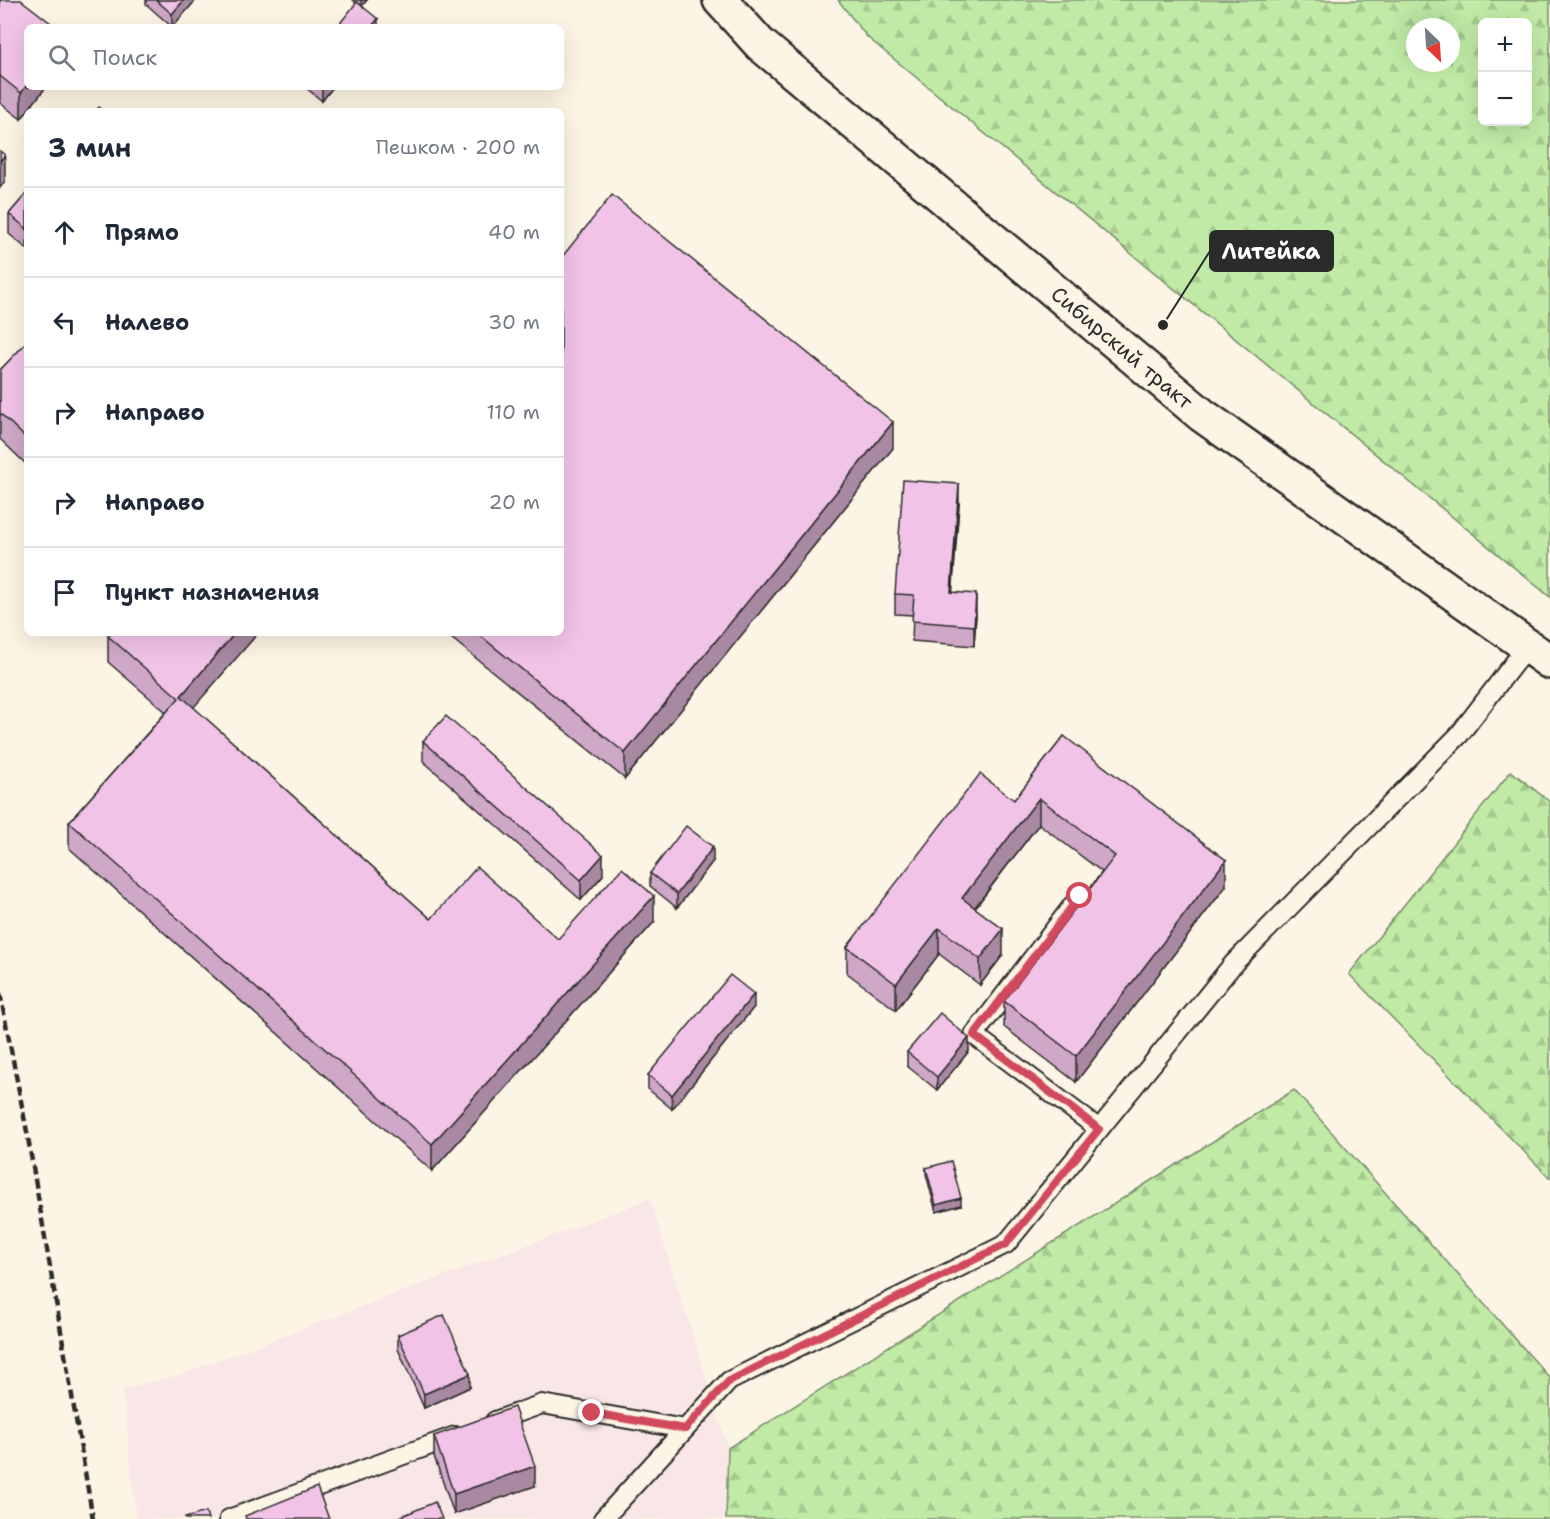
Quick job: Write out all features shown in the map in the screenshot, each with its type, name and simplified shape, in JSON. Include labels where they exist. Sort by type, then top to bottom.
[{"type":"main road","name":"Сибирский тракт","points":[[720,0],[760,44],[1202,415],[1539,654]]},
{"type":"lane","points":[[603,1519],[729,1381],[1006,1244],[1234,963],[1539,654]]},
{"type":"lane","points":[[1080,896],[974,1035],[1099,1129]]},
{"type":"lane","points":[[229,1519],[542,1404],[685,1429]]},
{"type":"shaded area","points":[[650,1199],[728,1448],[726,1519],[136,1519],[123,1389],[179,1375]]},
{"type":"green space","points":[[838,0],[1550,0],[1550,597],[867,37]]},
{"type":"green space","points":[[1511,771],[1550,802],[1550,1178],[1349,974]]},
{"type":"green space","points":[[1294,1090],[1550,1378],[1550,1519],[726,1519],[728,1448]]},
{"type":"building","points":[[0,0],[21,0],[52,24],[24,24],[24,89],[21,93],[0,76]]},
{"type":"building","points":[[156,0],[184,0],[172,14]]},
{"type":"building","points":[[357,2],[378,19],[374,24],[339,24]]},
{"type":"building","points":[[0,151],[5,155],[0,161]]},
{"type":"building","points":[[612,195],[893,422],[625,753],[481,636],[564,636],[564,254]]},
{"type":"building","points":[[24,196],[24,226],[9,214]]},
{"type":"building","points":[[24,345],[24,436],[0,413],[0,370]]},
{"type":"building","points":[[903,480],[959,484],[951,592],[976,594],[974,626],[912,621],[914,595],[895,594]]},
{"type":"building","points":[[108,636],[232,636],[181,696],[431,919],[477,867],[558,939],[622,868],[654,896],[432,1144],[69,822],[179,698]]},
{"type":"building","points":[[446,716],[603,855],[581,880],[423,741]]},
{"type":"building","points":[[1064,736],[1226,860],[1076,1056],[1004,1001],[1115,856],[1039,798],[962,898],[1003,929],[980,959],[939,928],[896,984],[847,947],[980,774],[1014,800]]},
{"type":"building","points":[[686,826],[713,847],[677,894],[650,873]]},
{"type":"building","points":[[730,975],[754,994],[672,1095],[648,1075]]},
{"type":"building","points":[[940,1013],[969,1038],[937,1077],[907,1052]]},
{"type":"building","points":[[951,1161],[961,1198],[936,1205],[926,1168]]},
{"type":"building","points":[[444,1315],[470,1374],[424,1394],[398,1335]]},
{"type":"building","points":[[514,1407],[535,1466],[454,1494],[434,1436]]},
{"type":"building","points":[[317,1487],[329,1519],[246,1519],[245,1516]]},
{"type":"building","points":[[435,1502],[442,1519],[395,1519]]},
{"type":"building","points":[[206,1512],[208,1519],[185,1518]]},
{"type":"railway","points":[[0,993],[27,1132],[93,1519]]},
{"type":"place","name":"Литейка","points":[[1163,325]]},
{"type":"route","points":[[592,1413],[685,1429],[729,1381],[1006,1244],[1099,1129],[974,1035],[1080,896]]}]
